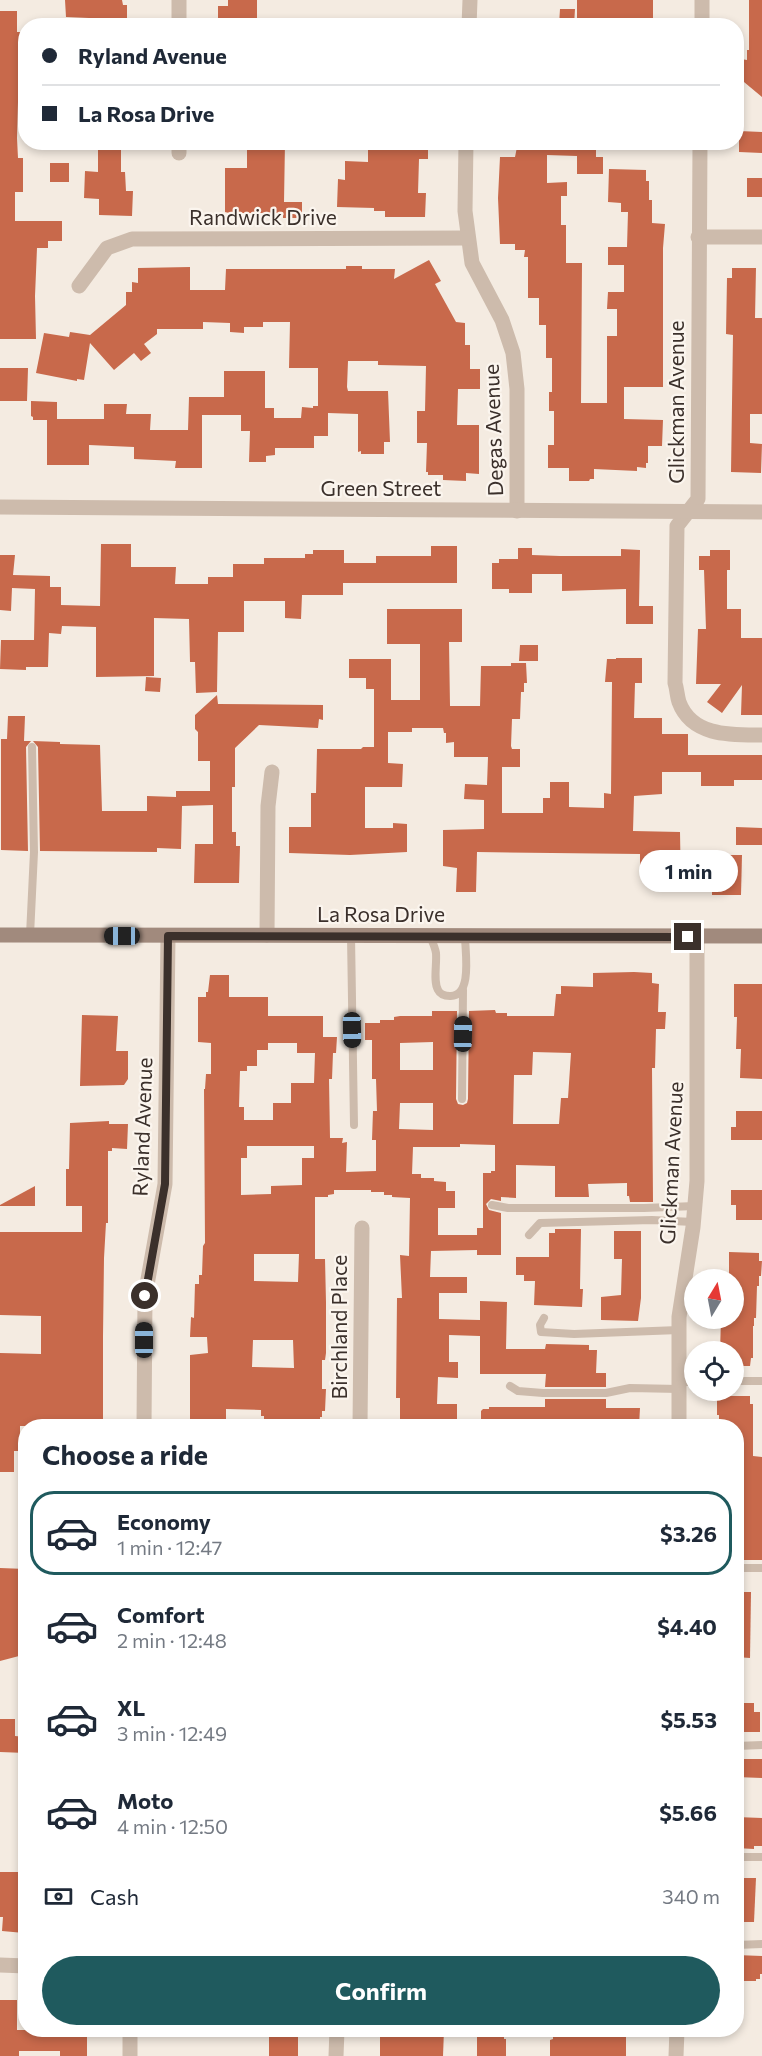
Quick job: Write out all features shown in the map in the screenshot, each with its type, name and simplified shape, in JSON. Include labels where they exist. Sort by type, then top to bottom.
[{"type":"street","points":[[179,0],[179,18]]},
{"type":"street","points":[[469,18],[470,0]]},
{"type":"street","points":[[702,0],[702,18]]},
{"type":"street","name":"Degas Avenue","points":[[466,150],[465,211],[472,263],[502,320],[513,353],[517,389],[517,511]]},
{"type":"street","name":"Glickman Avenue","points":[[700,150],[698,499],[677,526],[675,683],[679,702],[689,717],[710,732],[762,735]]},
{"type":"street","points":[[698,237],[762,237]]},
{"type":"street","name":"Randwick Drive","points":[[79,286],[107,248],[132,239],[468,238]]},
{"type":"street","name":"Green Street","points":[[0,507],[762,512]]},
{"type":"street","points":[[267,935],[268,806],[272,772]]},
{"type":"street","name":"La Rosa Drive","points":[[0,934],[762,936]]},
{"type":"street","name":"Ryland Avenue","points":[[144,1419],[145,1296],[165,1184],[168,936]]},
{"type":"street","name":"Glickman Avenue","points":[[679,1419],[679,1317],[695,1206],[697,1166],[697,937]]},
{"type":"street","name":"Birchland Place","points":[[360,1419],[362,1228]]},
{"type":"street","points":[[0,1965],[18,1966]]},
{"type":"street","points":[[130,2037],[130,2056]]},
{"type":"street","points":[[336,2056],[337,2037]]},
{"type":"street","points":[[676,2056],[677,2037]]},
{"type":"lane","points":[[30,935],[34,852],[32,747]]},
{"type":"lane","points":[[351,936],[354,1125]]},
{"type":"lane","points":[[430,936],[436,953],[437,988],[440,993],[449,996],[458,995],[466,983],[465,936]]},
{"type":"lane","points":[[462,1099],[463,990]]},
{"type":"lane","points":[[492,1205],[508,1208],[695,1206]]},
{"type":"lane","points":[[529,1235],[540,1223],[652,1220],[693,1222]]},
{"type":"lane","points":[[544,1318],[540,1325],[541,1332],[574,1334],[679,1330]]},
{"type":"lane","points":[[744,1381],[762,1381]]},
{"type":"lane","points":[[510,1386],[518,1391],[543,1394],[606,1393],[630,1388],[684,1385]]},
{"type":"lane","points":[[744,1568],[762,1568]]},
{"type":"lane","points":[[744,1746],[762,1745]]},
{"type":"lane","points":[[744,1857],[762,1857]]},
{"type":"lane","points":[[744,1945],[762,1944]]},
{"type":"building","points":[[65,0],[122,0],[123,5],[127,5],[127,18],[66,17]]},
{"type":"building","points":[[228,0],[257,0],[257,18],[218,18],[218,6],[228,6]]},
{"type":"building","points":[[577,0],[653,0],[653,18],[577,18]]},
{"type":"building","points":[[749,0],[762,0],[762,97],[744,82],[744,60],[747,60],[747,50],[749,50]]},
{"type":"building","points":[[560,9],[575,9],[574,18],[559,18]]},
{"type":"building","points":[[0,11],[17,11],[17,138],[18,158],[23,158],[23,192],[15,192],[15,221],[62,221],[62,241],[48,241],[48,248],[37,248],[36,339],[0,339]]},
{"type":"building","points":[[744,131],[762,132],[762,153],[739,152],[739,150],[744,150]]},
{"type":"building","points":[[98,150],[121,150],[121,172],[125,172],[126,191],[133,191],[132,216],[99,215],[99,199],[84,198],[85,171],[98,172]]},
{"type":"building","points":[[247,150],[285,150],[284,202],[302,202],[302,218],[283,218],[283,213],[225,212],[225,168],[247,168]]},
{"type":"building","points":[[368,150],[428,150],[428,159],[419,159],[418,193],[426,193],[425,217],[385,217],[385,211],[374,211],[374,208],[337,207],[338,179],[345,180],[345,161],[368,162]]},
{"type":"building","points":[[516,150],[596,150],[596,157],[603,157],[603,174],[577,174],[577,156],[547,155],[547,183],[567,182],[567,196],[561,196],[561,225],[566,225],[566,263],[582,263],[581,403],[607,403],[607,336],[617,336],[617,309],[607,309],[608,292],[624,292],[624,265],[608,265],[608,247],[627,247],[628,212],[621,212],[621,203],[608,202],[609,169],[646,170],[646,181],[649,181],[649,200],[652,200],[652,223],[665,224],[663,387],[624,387],[624,419],[663,420],[662,446],[648,446],[646,468],[637,467],[637,471],[594,469],[594,479],[569,481],[569,468],[548,468],[548,445],[554,445],[554,411],[549,411],[549,392],[552,392],[552,358],[546,358],[546,325],[539,325],[539,298],[528,298],[528,257],[524,257],[525,250],[515,250],[515,244],[500,244],[498,198],[500,157],[515,157]]},
{"type":"building","points":[[50,163],[69,163],[69,182],[50,182]]},
{"type":"building","points":[[747,178],[762,178],[762,197],[747,197]]},
{"type":"building","points":[[429,260],[441,281],[435,284],[456,322],[465,323],[465,345],[470,345],[470,369],[480,369],[480,389],[458,389],[457,425],[479,425],[479,474],[466,473],[466,481],[443,480],[443,475],[428,475],[426,472],[427,443],[417,443],[417,411],[425,411],[426,366],[378,365],[378,361],[348,361],[347,387],[348,391],[388,391],[390,442],[384,442],[384,454],[358,452],[358,414],[328,413],[328,436],[314,436],[314,448],[275,448],[275,455],[266,456],[266,462],[249,462],[250,431],[241,431],[241,415],[202,415],[202,468],[175,468],[176,461],[134,459],[134,447],[89,445],[89,465],[47,465],[47,420],[33,420],[31,401],[57,402],[57,419],[104,419],[104,404],[127,404],[126,414],[151,414],[150,430],[188,430],[189,397],[224,397],[224,371],[265,371],[265,408],[274,408],[274,418],[301,418],[302,407],[318,406],[318,368],[289,368],[290,322],[263,322],[263,327],[244,327],[244,333],[230,332],[230,323],[203,322],[203,329],[157,329],[157,334],[144,344],[151,353],[141,361],[134,353],[114,370],[90,343],[84,380],[77,379],[77,381],[36,373],[44,333],[69,337],[70,332],[90,335],[126,305],[126,292],[132,292],[132,282],[138,283],[138,268],[190,267],[190,290],[225,290],[226,269],[346,269],[346,266],[362,266],[362,269],[395,269],[394,279]]},
{"type":"building","points":[[732,268],[756,268],[755,318],[762,318],[762,414],[750,414],[750,443],[762,444],[761,473],[731,472],[733,335],[726,334],[727,278],[732,278]]},
{"type":"building","points":[[0,368],[28,368],[27,401],[0,401]]},
{"type":"building","points":[[101,544],[131,544],[131,567],[176,567],[175,584],[208,584],[208,577],[233,577],[233,564],[264,564],[264,558],[305,558],[305,554],[313,554],[313,550],[344,550],[344,563],[376,563],[376,556],[431,556],[431,546],[457,546],[457,583],[343,583],[343,595],[302,595],[301,619],[285,618],[285,601],[244,601],[244,632],[218,632],[217,692],[196,693],[195,662],[190,662],[189,619],[154,618],[154,676],[96,677],[96,627],[62,626],[61,634],[49,633],[48,667],[26,667],[26,670],[0,669],[1,640],[34,640],[35,589],[12,588],[11,611],[0,610],[0,555],[15,555],[13,575],[50,576],[50,587],[61,587],[61,605],[100,606]]},
{"type":"building","points":[[518,548],[532,548],[532,555],[560,556],[621,556],[621,549],[640,550],[639,606],[653,606],[653,624],[626,624],[626,589],[562,591],[562,574],[532,574],[532,593],[509,593],[509,589],[492,589],[492,563],[499,563],[499,559],[518,559]]},
{"type":"building","points":[[710,550],[730,550],[730,570],[727,570],[727,609],[741,609],[741,638],[762,638],[762,715],[741,715],[742,685],[722,713],[707,702],[721,684],[696,684],[698,629],[706,629],[704,570],[699,570],[699,556],[710,556]]},
{"type":"building","points":[[387,609],[462,609],[462,642],[449,642],[450,706],[480,706],[481,666],[511,666],[511,663],[526,663],[527,683],[524,683],[524,692],[521,692],[520,719],[512,719],[511,746],[512,749],[520,749],[520,767],[502,767],[502,813],[543,813],[543,798],[550,798],[550,782],[569,782],[569,807],[604,808],[604,793],[611,794],[612,682],[605,682],[607,659],[642,658],[642,683],[635,683],[634,718],[662,718],[662,734],[688,734],[688,755],[762,755],[762,780],[734,780],[734,786],[701,786],[701,772],[662,772],[662,794],[634,796],[633,831],[680,832],[681,891],[661,891],[662,866],[640,866],[640,854],[477,852],[476,892],[456,892],[457,868],[443,866],[443,830],[484,829],[484,800],[464,799],[465,784],[487,785],[488,757],[454,757],[454,742],[446,743],[446,733],[443,728],[412,728],[412,732],[388,732],[388,763],[403,764],[402,787],[365,787],[365,828],[393,828],[393,823],[407,824],[407,852],[350,855],[289,853],[289,827],[311,827],[311,793],[316,793],[317,749],[374,747],[374,689],[366,689],[366,678],[349,678],[349,659],[391,659],[391,700],[420,700],[420,644],[387,644]]},
{"type":"building","points":[[520,645],[538,645],[538,661],[519,661]]},
{"type":"building","points":[[146,677],[161,678],[160,692],[145,691]]},
{"type":"building","points":[[217,695],[218,704],[323,705],[323,720],[319,719],[318,728],[259,725],[235,748],[232,832],[236,832],[236,846],[240,846],[239,883],[194,883],[195,844],[213,844],[213,805],[182,806],[181,849],[157,848],[157,852],[40,851],[38,747],[33,741],[100,745],[102,811],[147,811],[147,796],[176,797],[176,791],[210,791],[210,761],[198,761],[198,732],[195,729],[195,715]]},
{"type":"building","points":[[8,716],[25,716],[24,741],[31,741],[26,747],[28,851],[1,850],[1,739],[7,739]]},
{"type":"building","points":[[736,827],[762,828],[762,845],[736,845]]},
{"type":"building","points":[[712,855],[742,855],[741,895],[712,895]]},
{"type":"building","points":[[593,973],[652,973],[652,983],[659,984],[658,1012],[666,1012],[665,1029],[656,1029],[655,1068],[652,1068],[653,1202],[630,1202],[627,1196],[627,1183],[588,1184],[589,1197],[555,1197],[555,1166],[516,1165],[516,1198],[501,1197],[501,1201],[491,1199],[486,1204],[489,1210],[501,1213],[501,1255],[477,1255],[477,1250],[431,1251],[430,1277],[467,1277],[467,1293],[439,1293],[439,1319],[480,1320],[480,1301],[507,1302],[506,1349],[545,1349],[546,1344],[589,1345],[589,1350],[597,1350],[596,1373],[606,1373],[606,1387],[545,1387],[546,1374],[480,1374],[480,1336],[449,1335],[449,1362],[458,1362],[458,1378],[438,1377],[437,1404],[457,1404],[457,1419],[400,1419],[400,1398],[396,1398],[397,1298],[402,1298],[400,1255],[409,1256],[410,1198],[392,1197],[392,1195],[384,1195],[384,1192],[371,1192],[371,1190],[334,1190],[334,1194],[328,1197],[315,1197],[315,1259],[325,1259],[326,1353],[325,1360],[322,1360],[322,1389],[326,1389],[325,1411],[322,1411],[322,1417],[320,1419],[264,1419],[264,1416],[261,1416],[261,1410],[226,1409],[226,1419],[190,1419],[190,1355],[208,1353],[207,1337],[190,1337],[191,1317],[194,1318],[195,1284],[199,1284],[199,1275],[202,1275],[205,1243],[204,1089],[206,1074],[211,1074],[211,1043],[198,1042],[198,997],[206,997],[210,975],[229,975],[229,997],[268,997],[268,1016],[323,1016],[323,1037],[337,1037],[336,1053],[333,1053],[332,1079],[329,1079],[330,1138],[343,1138],[342,1143],[347,1142],[346,1172],[376,1171],[376,1140],[372,1140],[373,1111],[377,1111],[376,1079],[372,1079],[372,1040],[365,1040],[365,1023],[380,1023],[380,1020],[394,1020],[394,1017],[400,1016],[432,1016],[432,1011],[457,1011],[456,1099],[458,1104],[463,1105],[468,1099],[469,1011],[495,1010],[496,1013],[507,1013],[507,1016],[554,1016],[556,994],[561,994],[561,986],[593,987]],"holes":[[[433,1042],[433,1070],[400,1070],[400,1043]],[[268,1043],[297,1043],[297,1053],[315,1053],[314,1083],[291,1083],[291,1103],[273,1103],[273,1120],[244,1120],[244,1107],[239,1107],[240,1071],[247,1071],[247,1066],[257,1066],[257,1050],[268,1050]],[[533,1052],[571,1053],[568,1098],[561,1098],[559,1124],[513,1124],[514,1075],[532,1075]],[[400,1103],[433,1103],[433,1130],[399,1129]],[[460,1144],[495,1145],[495,1171],[483,1173],[483,1228],[477,1228],[477,1235],[438,1235],[438,1208],[455,1208],[455,1191],[446,1191],[446,1182],[434,1181],[434,1178],[421,1178],[421,1174],[412,1174],[413,1147],[460,1147]],[[247,1146],[314,1146],[314,1158],[302,1158],[302,1185],[271,1186],[271,1194],[241,1195],[241,1158],[247,1158]],[[254,1254],[299,1254],[298,1282],[254,1281]],[[253,1340],[293,1340],[294,1368],[252,1367]]]},
{"type":"building","points":[[734,984],[762,984],[762,1079],[740,1078],[741,1049],[736,1049],[737,1017],[734,1017]]},
{"type":"building","points":[[82,1015],[118,1016],[116,1051],[128,1051],[128,1079],[124,1085],[80,1086]]},
{"type":"building","points":[[736,1111],[762,1111],[762,1140],[731,1140],[731,1127],[736,1127]]},
{"type":"building","points":[[109,1121],[109,1124],[128,1124],[127,1149],[112,1148],[112,1151],[108,1151],[108,1223],[106,1223],[104,1258],[103,1419],[18,1419],[18,1451],[14,1451],[14,1472],[0,1472],[0,1353],[41,1354],[41,1316],[0,1315],[0,1232],[82,1232],[82,1206],[66,1206],[70,1123]]},
{"type":"building","points":[[35,1186],[35,1206],[0,1206],[0,1205]]},
{"type":"building","points":[[731,1190],[762,1190],[762,1220],[736,1220],[736,1205],[731,1205]]},
{"type":"building","points":[[555,1229],[581,1229],[582,1307],[534,1305],[535,1281],[524,1281],[524,1275],[516,1275],[516,1257],[549,1257],[549,1233],[555,1233]]},
{"type":"building","points":[[614,1231],[641,1231],[641,1298],[638,1321],[601,1320],[601,1297],[621,1295],[622,1259],[614,1259]]},
{"type":"building","points":[[729,1252],[759,1253],[759,1261],[762,1261],[761,1276],[759,1276],[759,1286],[757,1286],[753,1358],[751,1358],[750,1366],[744,1366],[744,1341],[720,1341],[721,1329],[744,1329],[744,1269],[729,1269]]},
{"type":"building","points":[[744,1396],[750,1396],[750,1404],[753,1404],[753,1456],[762,1457],[762,1560],[744,1560],[744,1419],[719,1419],[717,1415],[717,1401],[744,1401]]},
{"type":"building","points":[[545,1399],[606,1399],[606,1408],[640,1408],[639,1419],[481,1419],[481,1411],[489,1407],[545,1407]]},
{"type":"building","points":[[0,1568],[18,1569],[18,1656],[0,1661]]},
{"type":"building","points":[[744,1592],[751,1592],[750,1658],[744,1658]]},
{"type":"building","points":[[744,1703],[754,1703],[754,1712],[760,1712],[760,1732],[744,1732]]},
{"type":"building","points":[[0,1719],[15,1719],[18,1753],[0,1752]]},
{"type":"building","points":[[744,1759],[762,1759],[762,1778],[744,1777]]},
{"type":"building","points":[[744,1817],[762,1818],[762,1846],[754,1846],[754,1849],[744,1848]]},
{"type":"building","points":[[0,1872],[18,1872],[18,1932],[2,1931],[3,1917],[0,1917]]},
{"type":"building","points":[[744,1878],[756,1878],[754,1922],[744,1922]]},
{"type":"building","points":[[744,1955],[762,1956],[762,1974],[756,1981],[744,1981]]},
{"type":"building","points":[[0,2000],[17,2000],[18,2037],[87,2037],[87,2056],[60,2056],[60,2051],[19,2051],[19,2056],[0,2056]]},
{"type":"building","points":[[269,2037],[298,2037],[298,2056],[269,2056]]},
{"type":"building","points":[[380,2037],[444,2037],[443,2056],[380,2056]]},
{"type":"building","points":[[477,2037],[504,2037],[506,2039],[506,2056],[477,2056]]},
{"type":"building","points":[[553,2037],[626,2037],[626,2056],[550,2056],[550,2040]]},
{"type":"route","points":[[145,1296],[165,1184],[168,936],[688,937]]}]
